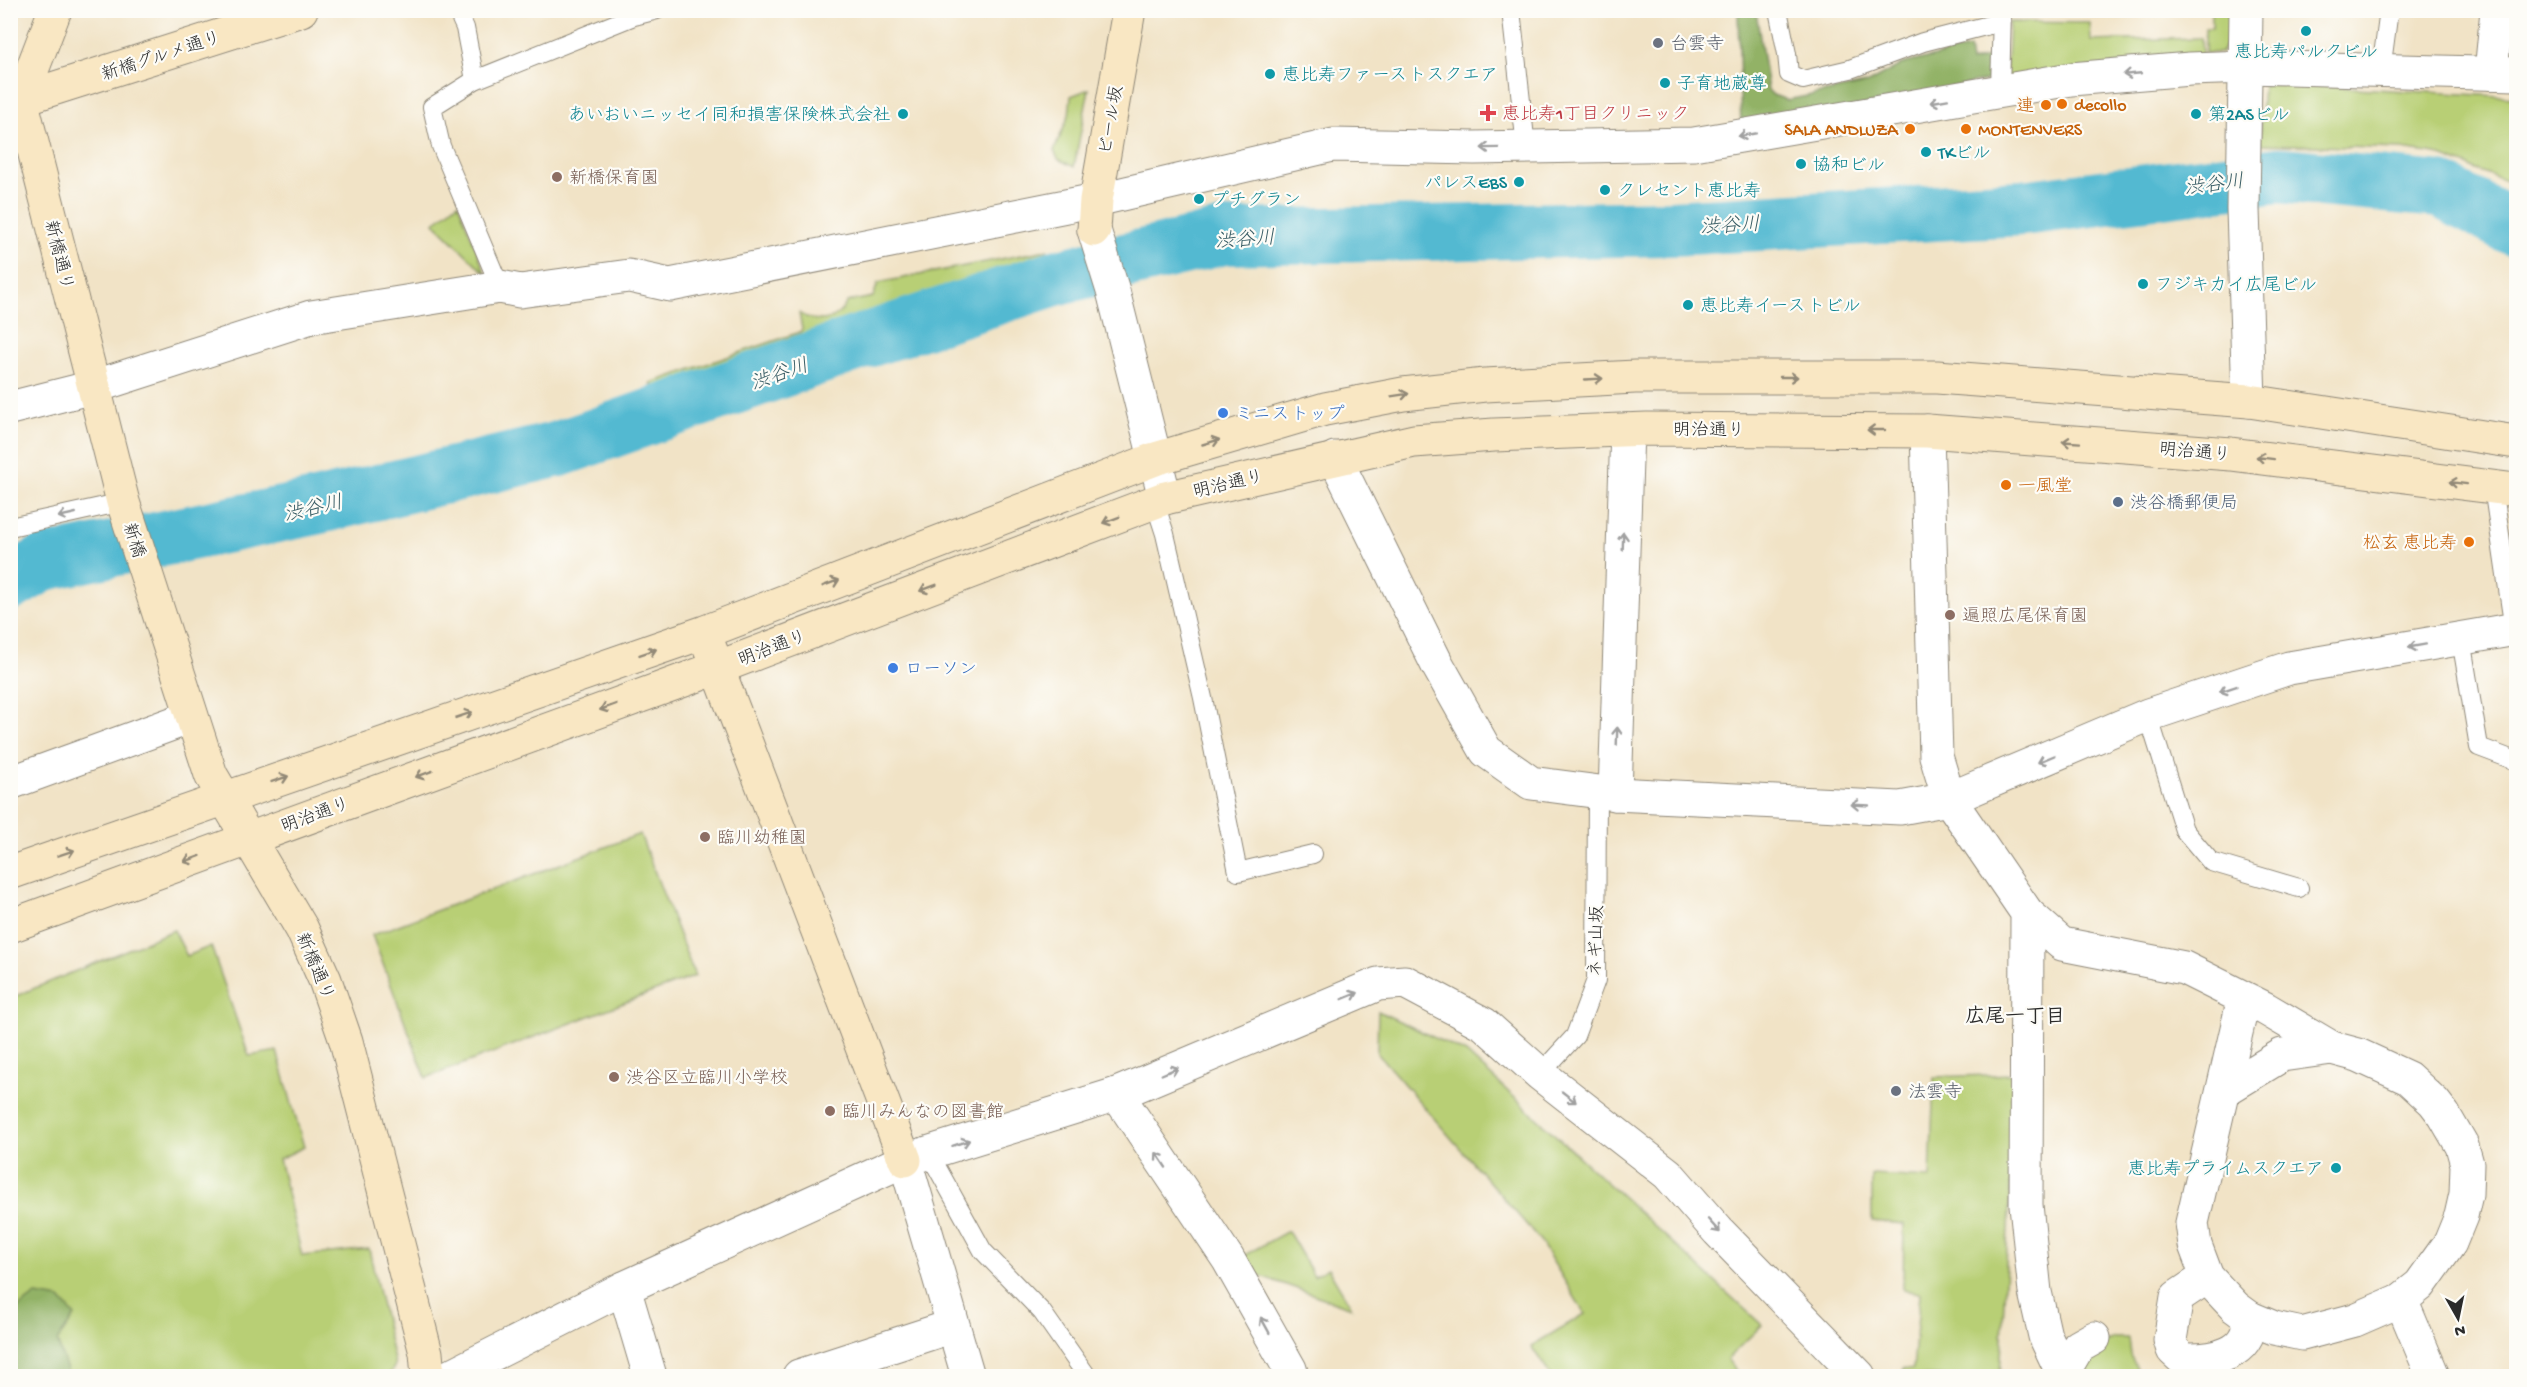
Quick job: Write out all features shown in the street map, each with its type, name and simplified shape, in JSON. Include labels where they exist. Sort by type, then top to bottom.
[{"type":"main road","points":[[16,102],[55,10]]},
{"type":"main road","name":"新橋グルメ通り","points":[[16,102],[301,10]]},
{"type":"main road","name":"ビール坂","points":[[1095,215],[1129,10]]},
{"type":"main road","name":"新橋通り","points":[[16,102],[123,502]]},
{"type":"main road","points":[[10,873],[705,632],[1155,459],[1325,409],[1403,394],[1485,385],[1635,378],[1937,377],[2250,401],[2517,442]]},
{"type":"main road","name":"明治通り","points":[[10,926],[717,668],[1160,501],[1414,441],[1494,435],[1627,430],[1927,430],[2231,454],[2505,489]]},
{"type":"main road","name":"新橋","points":[[123,502],[147,577]]},
{"type":"main road","name":"新橋通り","points":[[147,577],[211,775],[302,929],[325,980],[346,1041],[426,1353],[428,1377]]},
{"type":"main road","points":[[705,632],[717,668],[917,1156]]},
{"type":"street","points":[[2246,10],[2247,67],[2243,209],[2250,401]]},
{"type":"street","points":[[10,408],[93,387],[311,317],[500,287],[520,291],[629,276],[670,285],[1095,215],[1333,145],[1526,147],[1694,144],[2071,79],[2190,69],[2247,67],[2504,73],[2497,10]]},
{"type":"street","points":[[1095,215],[1155,459],[1160,501]]},
{"type":"street","points":[[1606,793],[1627,430]]},
{"type":"street","points":[[1927,430],[1936,756],[1949,799],[2027,913],[2062,944],[2184,968],[2244,998],[2332,1048],[2358,1055],[2408,1078],[2434,1102],[2462,1146],[2467,1164],[2466,1194],[2461,1216],[2450,1243],[2420,1285],[2401,1300],[2355,1320],[2302,1334],[2274,1328],[2250,1318],[2235,1307],[2207,1277],[2197,1252],[2192,1223],[2244,998]]},
{"type":"street","points":[[1335,458],[1437,664],[1486,751],[1531,783],[1606,793],[1900,808],[1949,799],[2148,715],[2289,668],[2515,629]]},
{"type":"street","points":[[10,783],[191,717]]},
{"type":"street","points":[[2027,913],[2026,1205],[2035,1292],[2045,1336],[2062,1374]]},
{"type":"street","points":[[450,1377],[624,1288],[917,1156],[1117,1094],[1378,984],[1405,982],[1484,1024],[1540,1074],[1668,1174],[1718,1231],[1859,1377]]},
{"type":"street","points":[[2223,1091],[2282,1055],[2332,1048]]},
{"type":"street","points":[[1117,1094],[1228,1259],[1290,1369],[1292,1377]]},
{"type":"street","points":[[917,1156],[953,1326],[968,1377]]},
{"type":"street","points":[[2207,1277],[2177,1297],[2166,1350],[2184,1360],[2205,1360],[2224,1356],[2241,1345],[2251,1328],[2250,1318]]},
{"type":"street","points":[[624,1288],[650,1377]]},
{"type":"street","points":[[2401,1300],[2433,1377]]},
{"type":"street","points":[[799,1377],[953,1326]]},
{"type":"street","points":[[2062,1374],[2078,1347],[2094,1338]]},
{"type":"lane","points":[[457,10],[465,28],[475,80]]},
{"type":"lane","points":[[500,287],[441,146],[432,107],[475,80],[634,16],[657,10]]},
{"type":"lane","points":[[1511,10],[1526,147]]},
{"type":"lane","points":[[1778,10],[1788,54],[1789,74],[1803,80],[1850,69],[2002,16],[2000,90]]},
{"type":"lane","points":[[2381,71],[2389,10]]},
{"type":"lane","points":[[2505,489],[2515,629]]},
{"type":"lane","points":[[1160,501],[1165,534],[1200,687],[1238,872],[1313,854]]},
{"type":"lane","points":[[10,527],[123,502]]},
{"type":"lane","points":[[2462,639],[2479,747],[2517,762]]},
{"type":"lane","points":[[2148,715],[2184,830],[2211,862],[2299,888]]},
{"type":"lane","name":"ネギ山坂","points":[[1540,1074],[1575,1036],[1596,980],[1606,793]]},
{"type":"lane","points":[[917,1156],[983,1251],[1042,1312],[1087,1377]]},
{"type":"green space","points":[[1738,11],[1756,11],[1768,90],[1773,95],[1787,100],[1866,84],[1902,64],[1969,48],[1971,62],[1989,57],[1988,80],[1741,130]]},
{"type":"green space","points":[[2212,11],[2230,11],[2230,38],[2221,53],[2205,53],[2205,28],[2212,28]]},
{"type":"green space","points":[[2009,22],[2090,23],[2091,41],[2201,38],[2202,55],[2006,77]]},
{"type":"green space","points":[[2263,83],[2516,97],[2516,185],[2436,154],[2401,149],[2260,144]]},
{"type":"green space","points":[[1089,89],[1074,167],[1058,159],[1054,151],[1069,115],[1071,96]]},
{"type":"green space","points":[[458,203],[486,274],[434,223]]},
{"type":"green space","points":[[1047,250],[1048,255],[654,389],[651,383],[800,332],[802,329],[799,313],[819,320],[832,317],[843,309],[847,302],[873,297],[878,283]]},
{"type":"green space","points":[[640,834],[695,976],[426,1078],[372,935]]},
{"type":"green space","points":[[174,930],[187,956],[211,946],[249,1056],[277,1051],[304,1147],[279,1159],[302,1256],[369,1249],[395,1365],[389,1376],[11,1376],[11,998]]},
{"type":"green space","points":[[1378,1011],[1466,1053],[1762,1325],[1727,1359],[1740,1376],[1551,1376],[1531,1346],[1585,1314],[1539,1239],[1377,1053]]},
{"type":"green space","points":[[2014,1074],[2000,1376],[1902,1376],[1904,1368],[1913,1369],[1920,1293],[1903,1290],[1904,1224],[1872,1221],[1872,1175],[1930,1178],[1934,1077]]},
{"type":"green space","points":[[1288,1231],[1314,1276],[1328,1268],[1352,1308],[1252,1273],[1243,1256]]},
{"type":"green space","points":[[36,1295],[60,1299],[75,1316],[57,1341],[69,1376],[11,1376],[11,1313]]},
{"type":"green space","points":[[2114,1338],[2128,1338],[2130,1355],[2141,1376],[2083,1376],[2086,1364],[2093,1353]]},
{"type":"waterway","name":"渋谷川","points":[[10,583],[44,563],[311,508],[559,449],[858,343],[1055,278],[1224,237],[1672,228],[2022,208],[2279,175],[2440,190],[2516,229]]},
{"type":"place","name":"恵比寿パルクビル","points":[[2306,31]]},
{"type":"place","name":"台雲寺","points":[[1658,43]]},
{"type":"place","name":"恵比寿ファーストスクエア","points":[[1270,74]]},
{"type":"place","name":"子育地蔵尊","points":[[1665,83]]},
{"type":"place","name":"decollo","points":[[2062,104]]},
{"type":"place","name":"連","points":[[2046,105]]},
{"type":"place","name":"恵比寿1丁目クリニック","points":[[1488,113]]},
{"type":"place","name":"あいおいニッセイ同和損害保険株式会社","points":[[903,114]]},
{"type":"place","name":"第2ASビル","points":[[2196,114]]},
{"type":"place","name":"SALA ANDLUZA","points":[[1910,129]]},
{"type":"place","name":"MONTENVERS","points":[[1966,129]]},
{"type":"place","name":"TKビル","points":[[1926,152]]},
{"type":"place","name":"協和ビル","points":[[1801,164]]},
{"type":"place","name":"新橋保育園","points":[[557,177]]},
{"type":"place","name":"パレスEBS","points":[[1519,182]]},
{"type":"place","name":"クレセント恵比寿","points":[[1605,190]]},
{"type":"place","name":"プチグラン","points":[[1199,199]]},
{"type":"place","name":"フジキカイ広尾ビル","points":[[2143,284]]},
{"type":"place","name":"恵比寿イーストビル","points":[[1688,305]]},
{"type":"place","name":"ミニストップ","points":[[1223,413]]},
{"type":"place","name":"一風堂","points":[[2006,485]]},
{"type":"place","name":"渋谷橋郵便局","points":[[2118,502]]},
{"type":"place","name":"松玄 恵比寿","points":[[2469,542]]},
{"type":"place","name":"遍照広尾保育園","points":[[1950,615]]},
{"type":"place","name":"ローソン","points":[[893,668]]},
{"type":"place","name":"臨川幼稚園","points":[[705,837]]},
{"type":"place","name":"渋谷区立臨川小学校","points":[[614,1077]]},
{"type":"place","name":"法雲寺","points":[[1896,1091]]},
{"type":"place","name":"臨川みんなの図書館","points":[[830,1111]]},
{"type":"place","name":"恵比寿プライムスクエア","points":[[2336,1168]]},
{"type":"district","name":"広尾一丁目","points":[[2015,1015]]}]
